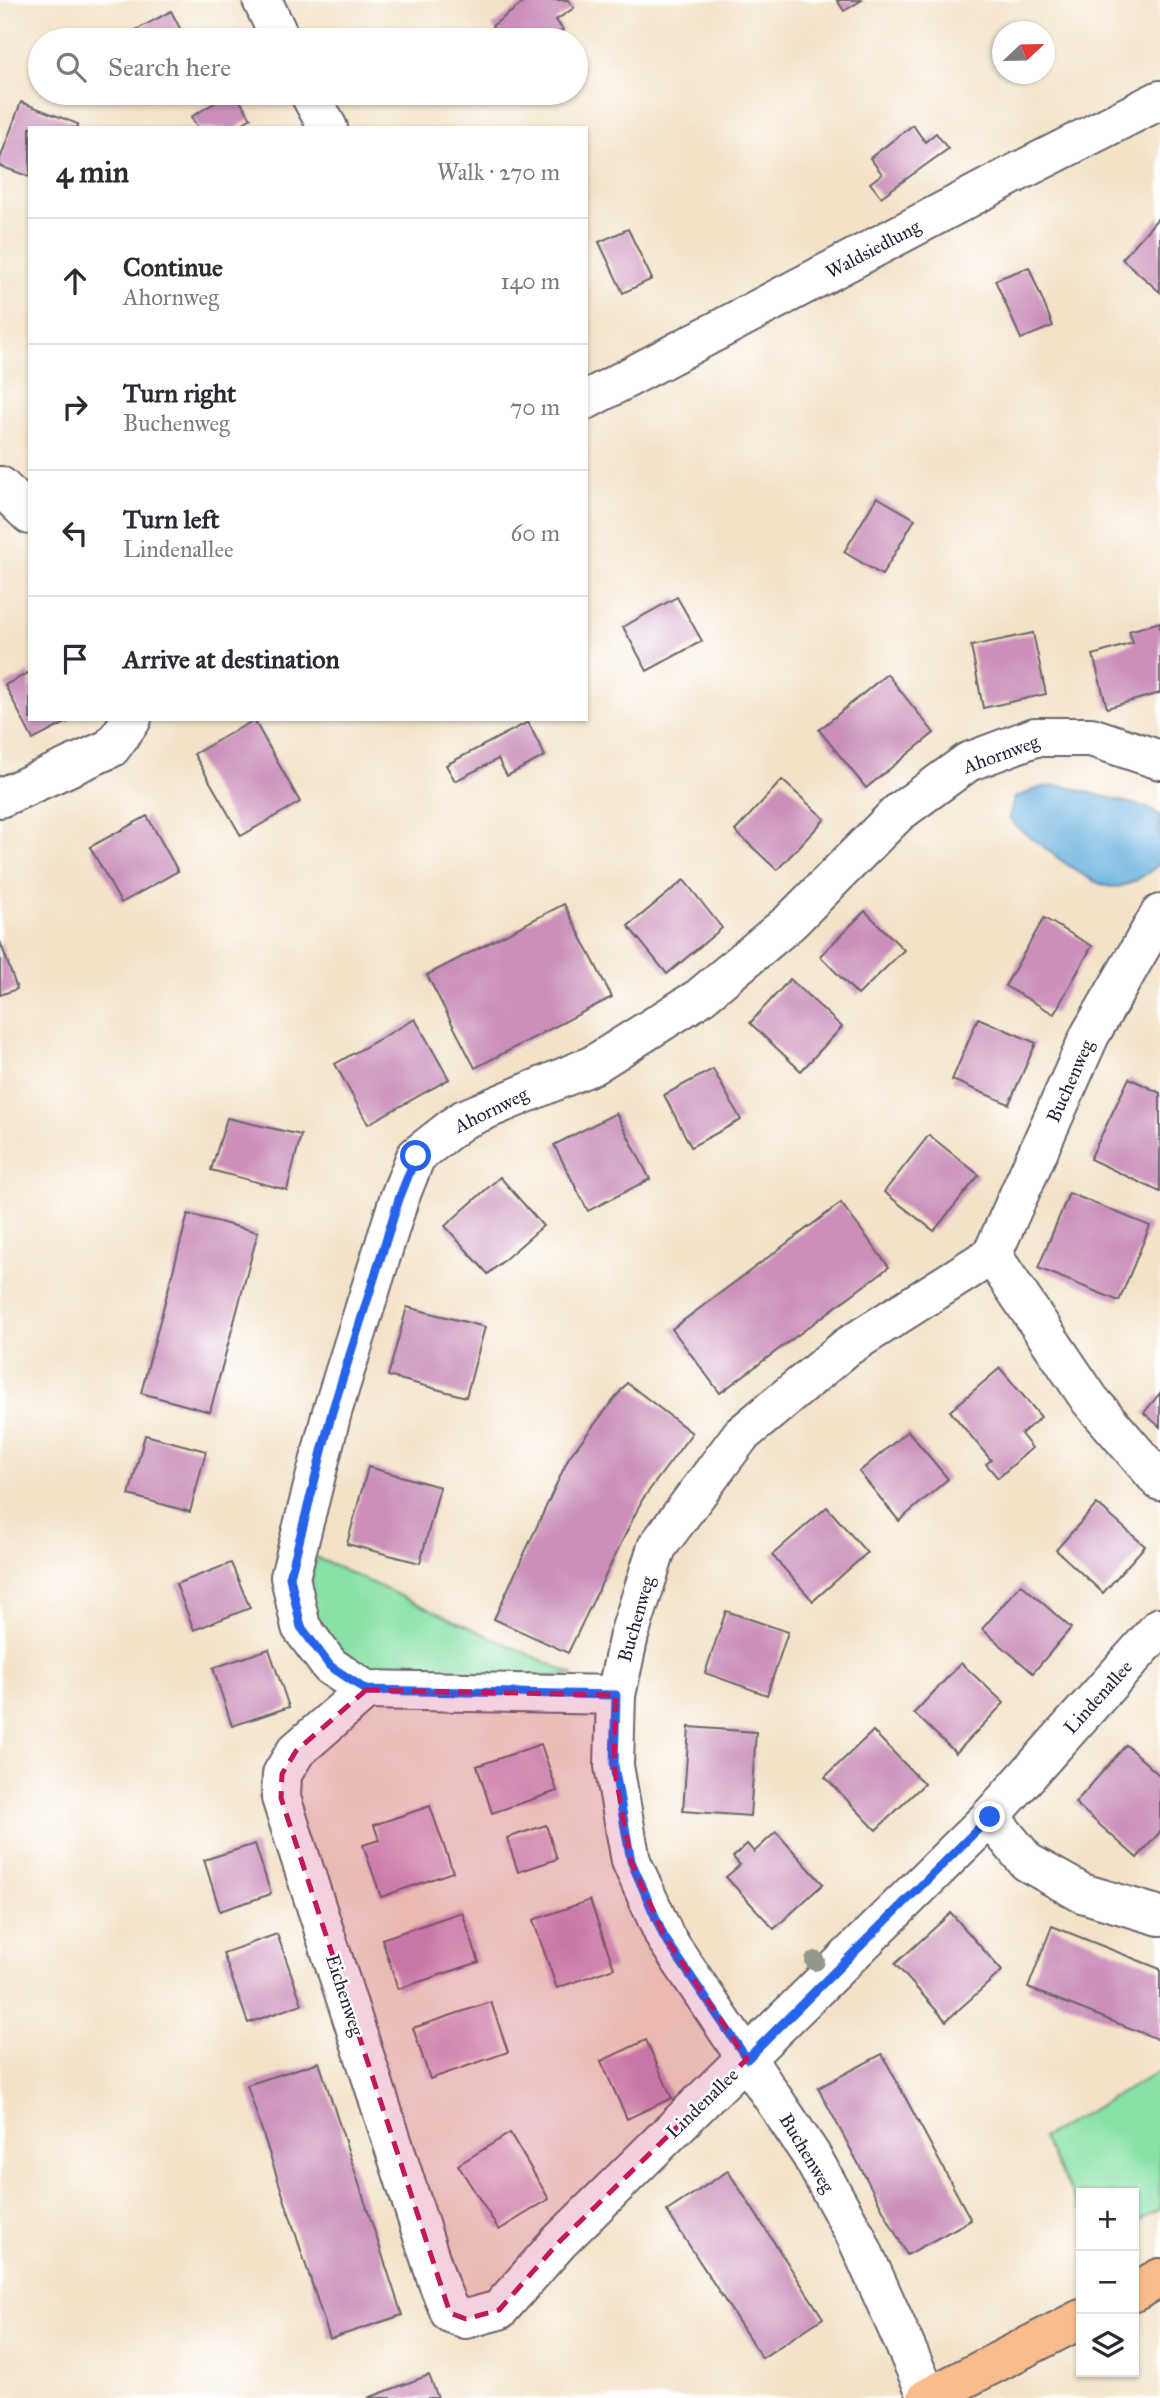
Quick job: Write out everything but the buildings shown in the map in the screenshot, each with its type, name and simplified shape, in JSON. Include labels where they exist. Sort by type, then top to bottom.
[{"type":"main road","points":[[1139,2289],[1160,2278]]},
{"type":"main road","points":[[927,2398],[1076,2322]]},
{"type":"street","points":[[262,0],[275,28]]},
{"type":"street","name":"Waldsiedlung","points":[[588,399],[1160,100]]},
{"type":"street","points":[[316,105],[327,126]]},
{"type":"street","points":[[0,486],[28,513]]},
{"type":"street","points":[[0,798],[111,748],[131,721]]},
{"type":"street","name":"Ahornweg","points":[[366,1690],[330,1666],[301,1627],[290,1577],[332,1412],[399,1199],[416,1156],[462,1120],[593,1065],[699,998],[790,922],[898,813],[968,762],[1035,737],[1091,737],[1160,760]]},
{"type":"street","name":"Buchenweg","points":[[927,2398],[856,2236],[811,2155],[664,1937],[631,1861],[614,1766],[616,1695],[629,1635],[657,1547],[741,1435],[847,1347],[992,1255],[1090,1035],[1160,914]]},
{"type":"street","points":[[992,1255],[1090,1400],[1160,1481]]},
{"type":"street","name":"Lindenallee","points":[[466,2319],[499,2310],[559,2242],[990,1817],[1160,1627]]},
{"type":"street","points":[[366,1690],[616,1695]]},
{"type":"street","name":"Eichenweg","points":[[366,1690],[296,1751],[282,1774],[281,1798],[438,2283],[450,2313],[466,2319]]},
{"type":"street","points":[[990,1817],[1027,1862],[1082,1893],[1160,1916]]},
{"type":"highlighted area","points":[[366,1690],[616,1695],[614,1766],[631,1861],[665,1937],[747,2059],[559,2242],[499,2310],[466,2319],[450,2313],[281,1798],[282,1774],[296,1751]]},
{"type":"green space","points":[[315,1557],[574,1675],[474,1682],[389,1672],[345,1658],[319,1634],[308,1596]]},
{"type":"green space","points":[[1160,2071],[1160,2209],[1139,2221],[1139,2188],[1076,2188],[1076,2202],[1042,2138]]},
{"type":"water","points":[[1063,786],[1145,807],[1160,815],[1160,863],[1131,883],[1117,887],[1102,885],[1064,862],[1018,828],[1009,818],[1014,798],[1042,787]]},
{"type":"route","points":[[416,1156],[399,1199],[332,1412],[290,1577],[301,1627],[330,1666],[366,1690],[616,1695],[614,1766],[631,1861],[664,1937],[747,2059],[990,1817]]}]
